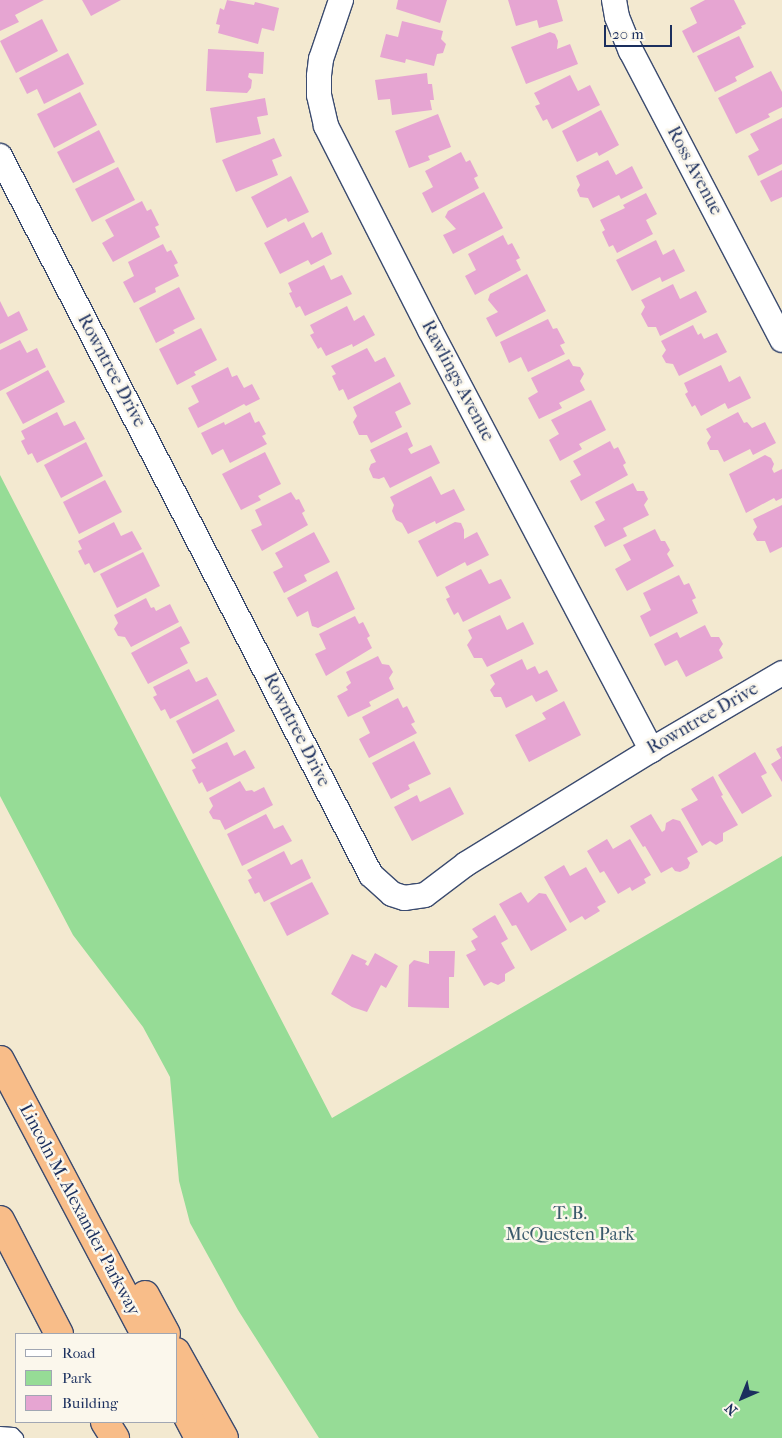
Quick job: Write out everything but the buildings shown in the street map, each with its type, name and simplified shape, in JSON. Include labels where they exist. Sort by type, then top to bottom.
[{"type":"highway","name":"Lincoln M. Alexander Parkway","points":[[0,1060],[144,1333]]},
{"type":"highway","points":[[78,1207],[125,1259],[165,1333]]},
{"type":"highway","points":[[0,1220],[58,1333]]},
{"type":"highway","points":[[178,1356],[224,1438]]},
{"type":"highway","points":[[178,1398],[199,1438]]},
{"type":"highway","points":[[101,1423],[103,1438]]},
{"type":"highway","points":[[106,1423],[115,1438]]},
{"type":"street","name":"Rawlings Avenue","points":[[341,0],[321,59],[319,95],[326,126],[651,750]]},
{"type":"street","name":"Ross Avenue","points":[[614,0],[617,17],[631,51],[782,340]]},
{"type":"street","name":"Rowntree Drive","points":[[0,156],[371,875],[381,886],[404,898],[426,895],[466,864],[651,750],[782,673]]},
{"type":"lane","points":[[0,1433],[13,1434],[17,1438]]},
{"type":"green space","name":"T. B. McQuesten Park","points":[[0,475],[332,1118],[782,856],[782,1438],[319,1438],[238,1310],[190,1223],[179,1181],[170,1077],[143,1027],[73,935],[0,796]]}]
